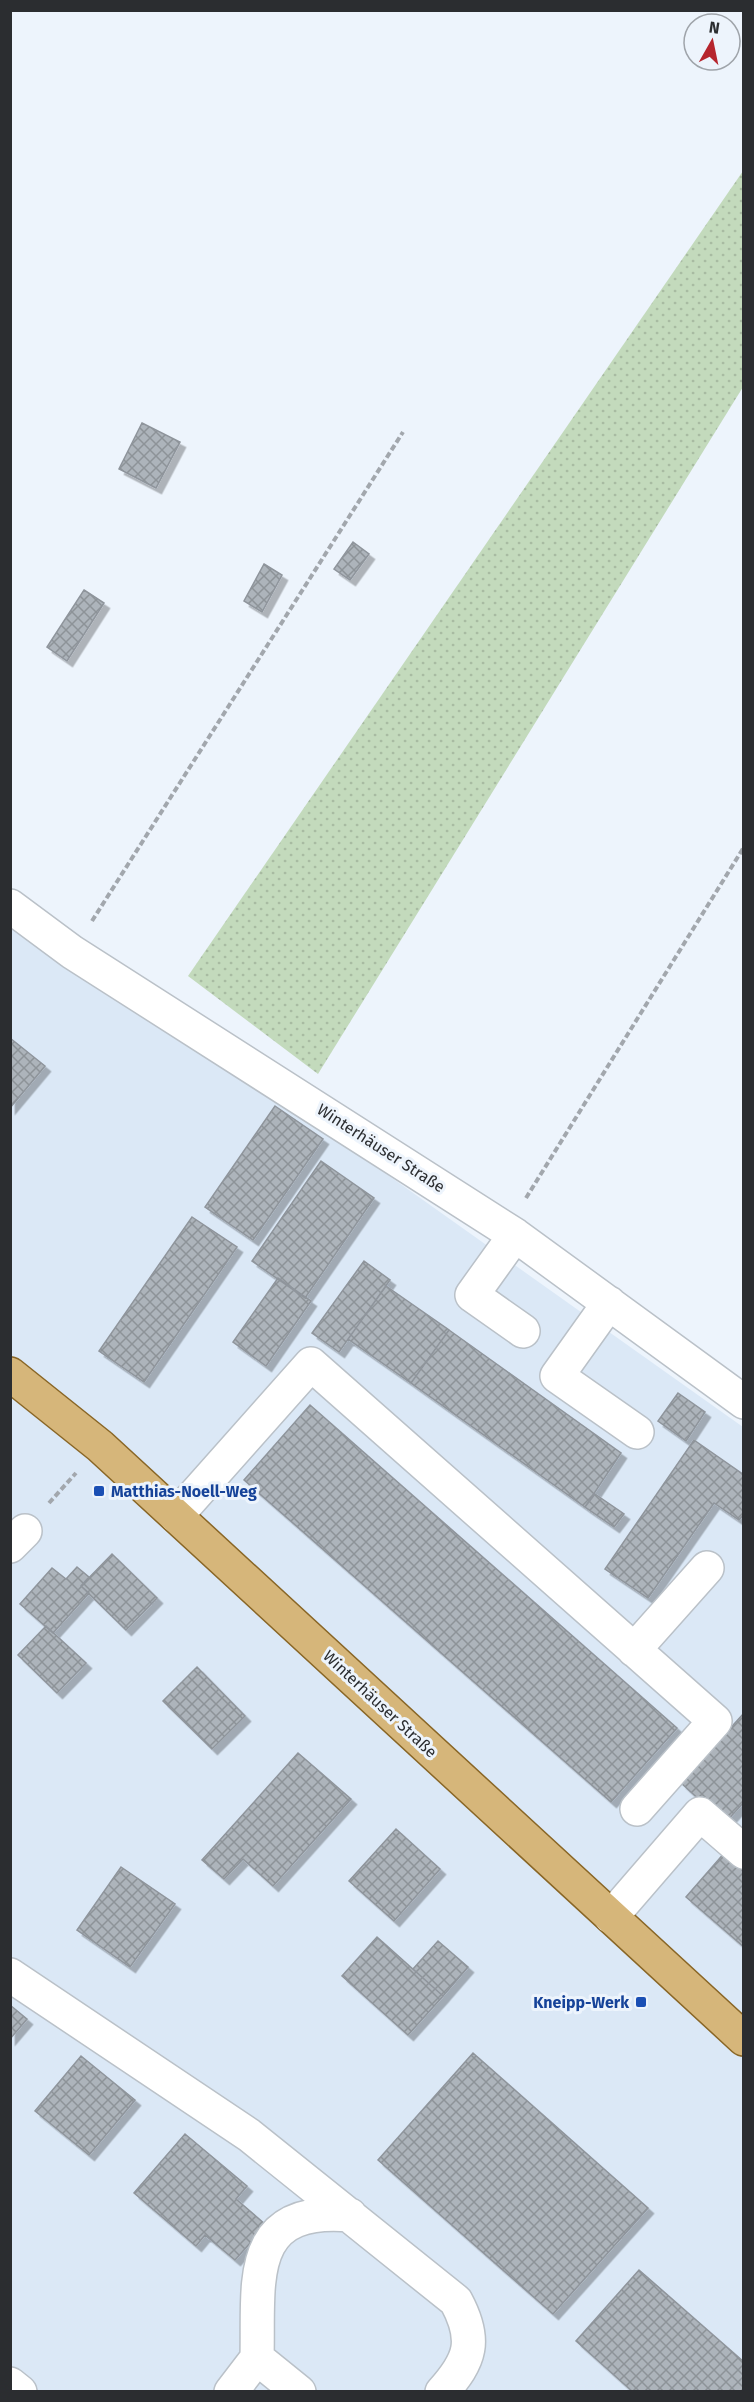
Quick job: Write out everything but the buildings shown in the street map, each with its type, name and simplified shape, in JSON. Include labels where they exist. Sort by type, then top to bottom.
[{"type":"main road","name":"Winterhäuser Straße","points":[[10,1374],[100,1446],[744,2039]]},
{"type":"street","name":"Winterhäuser Straße","points":[[10,906],[72,952],[511,1232],[744,1402]]},
{"type":"street","points":[[511,1232],[472,1295],[523,1331]]},
{"type":"street","points":[[609,1303],[557,1376],[637,1432]]},
{"type":"street","points":[[176,1516],[311,1364],[715,1721],[637,1809]]},
{"type":"street","points":[[634,1650],[707,1568]]},
{"type":"street","points":[[611,1917],[700,1814],[744,1852]]},
{"type":"street","points":[[10,1975],[249,2135],[456,2301],[466,2320],[470,2341],[466,2359],[459,2373],[442,2391]]},
{"type":"street","points":[[231,2391],[257,2358],[259,2271],[269,2244],[285,2226],[303,2217],[325,2213],[350,2215]]},
{"type":"street","points":[[257,2358],[299,2391]]},
{"type":"street","points":[[10,2384],[20,2391]]},
{"type":"path","points":[[72,952],[403,432]]},
{"type":"path","points":[[511,1232],[744,847]]},
{"type":"path","points":[[18,1538],[100,1446]]},
{"type":"shaded area","points":[[10,907],[743,1427],[743,2391],[11,2391]]},
{"type":"green space","points":[[743,171],[743,387],[318,1074],[188,976]]},
{"type":"place","name":"Matthias-Noell-Weg","points":[[99,1491]]},
{"type":"place","name":"Kneipp-Werk","points":[[641,2002]]}]
